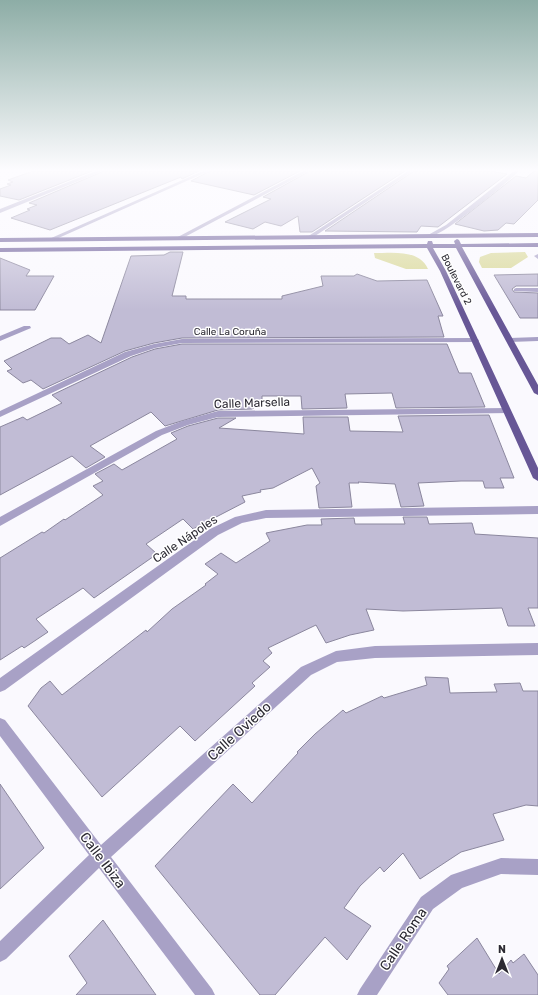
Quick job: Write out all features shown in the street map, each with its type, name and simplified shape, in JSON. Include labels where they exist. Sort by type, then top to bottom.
[{"type":"main road","points":[[0,241],[26,239],[310,238],[538,235]]},
{"type":"main road","name":"Boulevard 2","points":[[430,236],[430,247],[443,271],[538,478]]},
{"type":"main road","name":"Boulevard 2","points":[[456,236],[458,246],[538,393]]},
{"type":"main road","points":[[193,249],[227,243],[278,238]]},
{"type":"main road","points":[[0,250],[538,245]]},
{"type":"street","points":[[52,239],[101,217]]},
{"type":"street","points":[[177,239],[218,217]]},
{"type":"street","points":[[310,238],[341,217]]},
{"type":"street","points":[[430,236],[448,226],[459,217]]},
{"type":"street","name":"Boulevard 2","points":[[448,226],[456,236]]},
{"type":"street","points":[[516,290],[538,290]]},
{"type":"street","points":[[0,339],[27,328]]},
{"type":"street","points":[[510,340],[538,339]]},
{"type":"street","name":"Calle La Coruña","points":[[0,414],[128,354],[154,346],[182,341],[475,340]]},
{"type":"street","name":"Calle Marsella","points":[[0,522],[159,433],[185,423],[218,414],[508,411]]},
{"type":"street","name":"Calle Nápoles","points":[[0,686],[214,532],[239,520],[266,514],[538,510]]},
{"type":"street","name":"Calle Oviedo","points":[[0,953],[100,856],[306,671],[336,657],[375,652],[538,649]]},
{"type":"street","name":"Calle Ibiza","points":[[0,724],[206,995]]},
{"type":"street","name":"Calle Roma","points":[[366,995],[427,903],[457,881],[502,866],[538,867]]},
{"type":"shaded area","points":[[525,252],[528,257],[511,268],[482,268],[479,262],[480,257],[491,253]]},
{"type":"shaded area","points":[[374,253],[397,253],[412,255],[424,263],[428,269],[406,269],[375,258]]},
{"type":"building","points":[[12,217],[81,217],[50,230],[11,218]]},
{"type":"building","points":[[234,217],[296,217],[281,226],[265,222],[253,229],[225,222]]},
{"type":"building","points":[[298,217],[334,217],[312,232],[300,232]]},
{"type":"building","points":[[345,217],[450,217],[438,227],[421,226],[417,232],[325,231]]},
{"type":"building","points":[[463,217],[521,217],[514,224],[506,223],[498,230],[484,231],[455,224]]},
{"type":"building","points":[[170,252],[183,252],[172,296],[186,296],[186,299],[282,299],[282,296],[323,286],[321,276],[354,276],[357,274],[377,281],[427,280],[443,316],[438,316],[444,337],[182,338],[154,343],[125,351],[43,389],[31,380],[23,383],[7,371],[12,369],[4,361],[51,338],[61,338],[69,344],[88,335],[101,343],[131,256],[164,255]]},
{"type":"building","points":[[0,258],[30,270],[26,276],[54,276],[35,310],[0,310]]},
{"type":"building","points":[[538,274],[538,286],[516,286],[512,289],[514,292],[538,293],[538,318],[520,318],[494,275]]},
{"type":"building","points":[[182,344],[447,344],[459,373],[471,373],[485,407],[396,408],[392,393],[345,394],[347,408],[302,409],[301,396],[262,396],[262,403],[252,409],[218,410],[165,426],[151,412],[90,446],[105,457],[86,468],[72,456],[0,495],[0,427],[23,417],[27,420],[62,403],[52,395],[132,357],[155,349]]},
{"type":"building","points":[[489,415],[514,478],[500,478],[504,488],[485,488],[483,481],[418,483],[424,506],[401,507],[395,484],[358,482],[359,483],[349,483],[352,507],[319,508],[316,486],[320,483],[312,468],[273,488],[260,490],[261,492],[242,496],[245,502],[193,529],[183,519],[146,544],[157,554],[94,598],[83,588],[36,619],[48,632],[24,648],[22,646],[0,660],[0,558],[42,532],[44,533],[103,495],[93,486],[103,481],[95,474],[114,464],[122,470],[177,439],[171,433],[188,426],[218,418],[236,418],[219,428],[304,434],[303,417],[348,417],[350,431],[403,432],[398,416]]},
{"type":"building","points":[[403,517],[427,517],[429,524],[472,523],[475,534],[538,538],[538,608],[528,608],[535,626],[508,626],[502,608],[403,611],[366,609],[374,630],[350,635],[326,643],[316,625],[268,648],[272,653],[263,661],[270,667],[252,683],[255,686],[195,741],[180,726],[102,797],[28,706],[41,688],[50,681],[62,695],[146,630],[147,632],[172,609],[206,585],[205,584],[218,574],[205,564],[221,553],[236,563],[270,541],[266,533],[307,525],[322,525],[321,519],[354,518],[355,524],[405,524]]},
{"type":"building","points":[[425,677],[448,678],[450,693],[497,692],[494,684],[520,683],[523,691],[538,691],[538,806],[526,805],[493,814],[504,840],[461,852],[420,879],[403,853],[384,872],[380,867],[360,886],[344,908],[371,926],[347,960],[325,937],[275,995],[260,995],[155,866],[233,784],[252,803],[298,753],[297,752],[343,710],[346,713],[382,696],[384,698],[427,685]]},
{"type":"building","points":[[0,784],[44,848],[0,889]]},
{"type":"building","points":[[103,920],[156,995],[76,995],[87,983],[69,956]]},
{"type":"building","points":[[477,938],[499,974],[511,960],[513,963],[524,954],[538,975],[538,995],[448,995],[439,983],[449,969],[447,966]]}]
